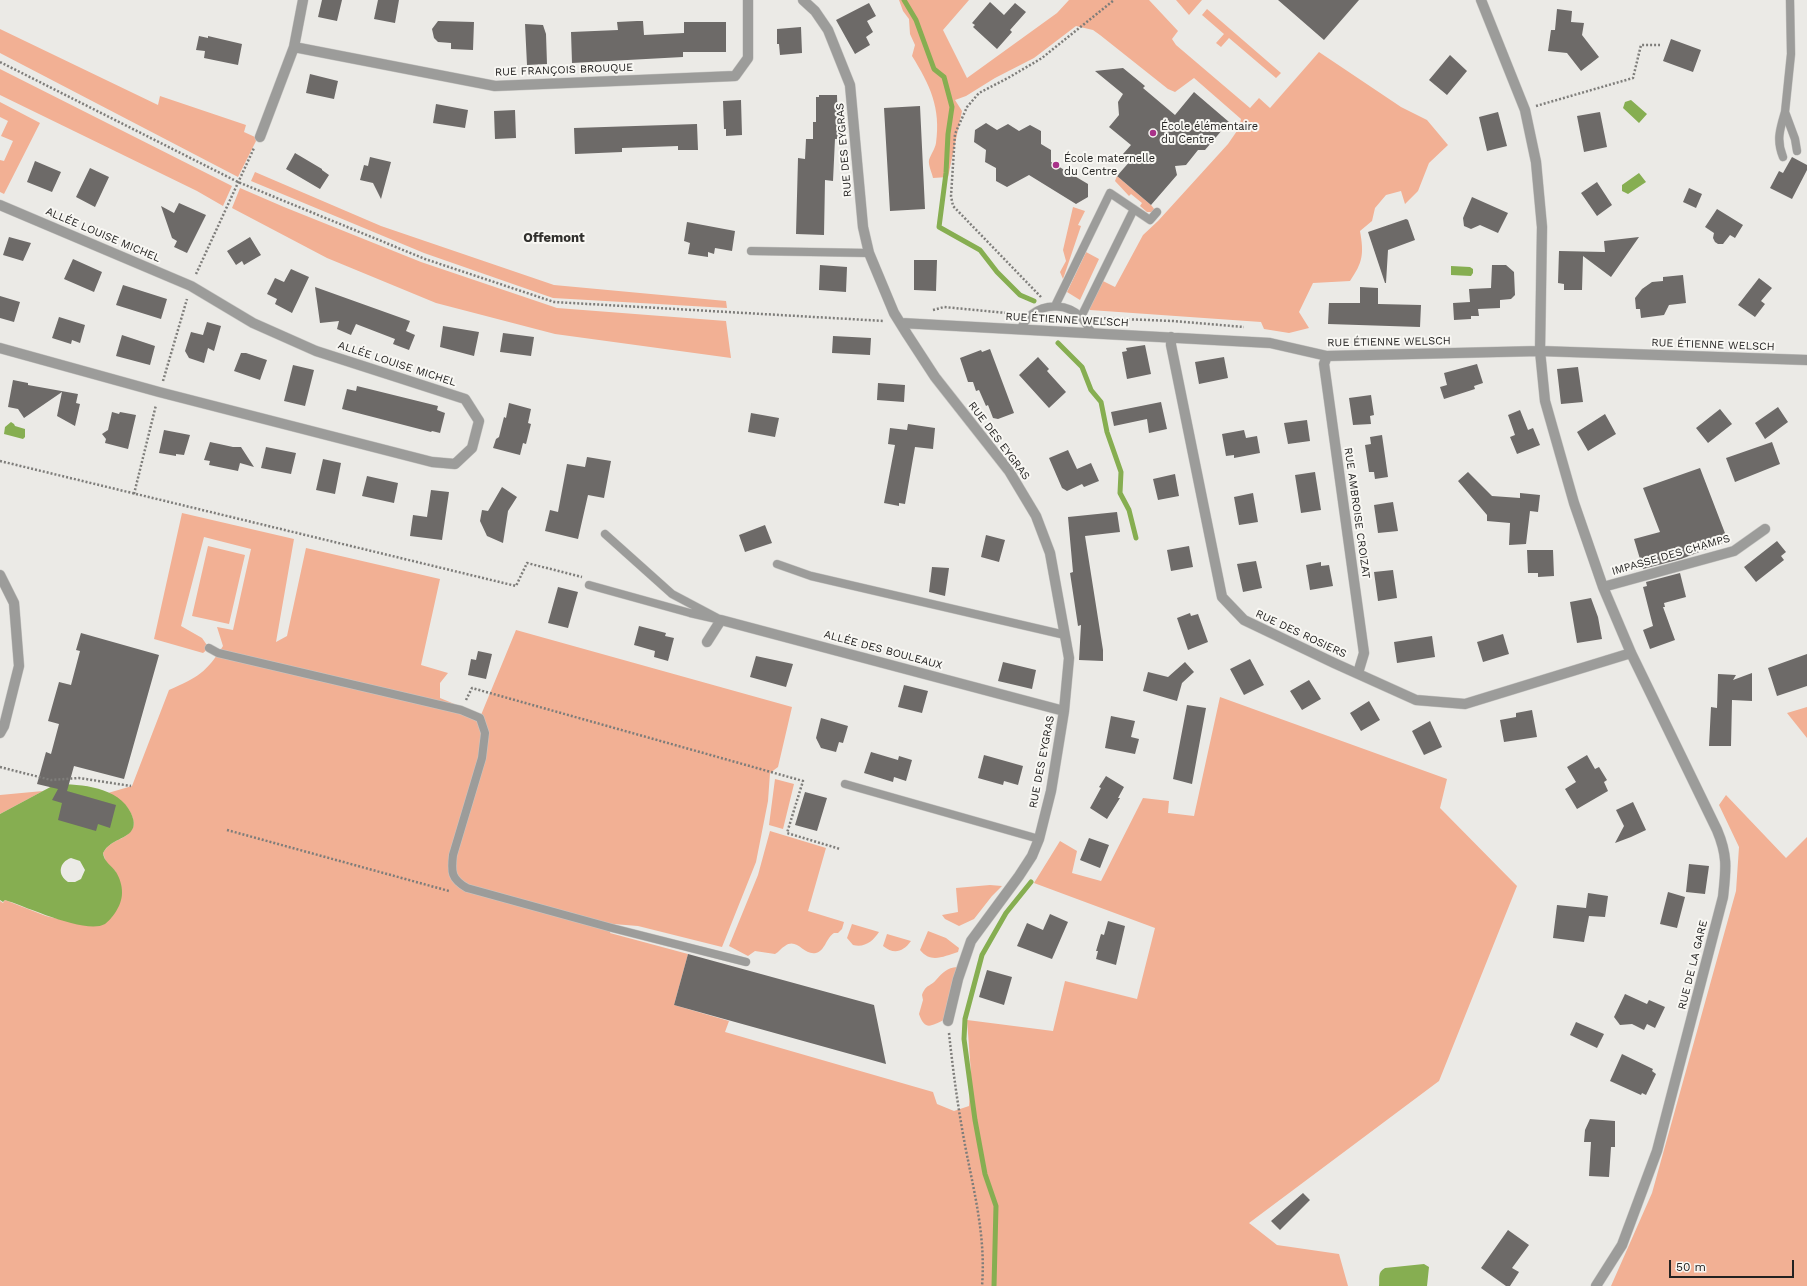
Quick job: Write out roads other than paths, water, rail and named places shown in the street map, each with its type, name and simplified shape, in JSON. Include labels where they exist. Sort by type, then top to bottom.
[{"type":"street","points":[[260,136],[294,47],[303,0]]},
{"type":"street","name":"RUE FRANÇOIS BROUQUE","points":[[294,47],[495,86],[735,76],[748,58],[748,0]]},
{"type":"street","name":"RUE DES EYGRAS","points":[[803,0],[815,11],[828,30],[850,85],[863,227],[868,253],[894,313],[935,377],[1009,471],[1036,516],[1050,553],[1069,658],[1064,711],[1051,791],[1039,839],[1032,856],[1019,876],[971,941],[958,979],[948,1021]]},
{"type":"street","name":"RUE DE LA GARE","points":[[1481,0],[1525,110],[1536,162],[1542,227],[1540,351],[1544,401],[1574,503],[1603,587],[1631,653],[1717,830],[1724,847],[1726,867],[1723,897],[1657,1151],[1622,1245],[1596,1286]]},
{"type":"street","name":"ALLÉE LOUISE MICHEL","points":[[0,205],[191,286],[253,323],[316,351],[465,399],[479,421],[472,448],[455,464],[432,462],[159,392],[0,348]]},
{"type":"street","name":"RUE ÉTIENNE WELSCH","points":[[901,323],[1270,343],[1327,356],[1540,351],[1807,360]]},
{"type":"street","name":"RUE DES ROSIERS","points":[[1171,337],[1171,345],[1222,597],[1244,620],[1416,700],[1465,704],[1631,653]]},
{"type":"street","name":"RUE AMBROISE CROIZAT","points":[[1327,356],[1324,364],[1364,653],[1358,673]]},
{"type":"street","name":"IMPASSE DES CHAMPS","points":[[1603,587],[1734,551],[1765,529]]},
{"type":"street","points":[[0,575],[14,603],[19,666],[4,726],[0,733]]},
{"type":"street","points":[[706,642],[721,620]]},
{"type":"street","name":"ALLÉE DES BOULEAUX","points":[[721,620],[1064,711]]},
{"type":"lane","points":[[1783,157],[1779,147],[1778,134],[1785,112],[1791,54],[1790,0]]},
{"type":"lane","points":[[1785,112],[1795,138],[1797,151]]},
{"type":"lane","points":[[1055,306],[1110,193],[1150,220],[1158,212]]},
{"type":"lane","points":[[1081,317],[1134,209]]},
{"type":"lane","points":[[751,251],[868,253]]},
{"type":"lane","points":[[1020,329],[1031,315],[1044,307],[1055,306],[1069,310],[1081,317],[1092,333]]},
{"type":"lane","points":[[605,534],[672,594],[721,620]]},
{"type":"lane","points":[[777,564],[811,576],[1065,635]]},
{"type":"lane","points":[[589,585],[721,620]]},
{"type":"lane","points":[[209,648],[218,653],[461,710],[480,718],[485,733],[482,758],[453,855],[452,870],[456,882],[467,888],[612,928],[746,962]]},
{"type":"lane","points":[[845,784],[1039,839]]},
{"type":"waterway","points":[[904,0],[916,20],[934,69],[944,77],[952,107],[939,227],[980,250],[997,272],[1020,295],[1034,301]]},
{"type":"waterway","points":[[1058,343],[1082,367],[1091,390],[1101,402],[1107,432],[1121,472],[1120,493],[1129,510],[1136,538]]},
{"type":"waterway","points":[[994,1286],[996,1206],[985,1174],[975,1120],[964,1039],[965,1019],[982,955],[1006,913],[1031,882]]},
{"type":"place","name":"École élémentaire du Centre","points":[[1153,133]]},
{"type":"place","name":"École maternelle du Centre","points":[[1056,165]]},
{"type":"district","name":"Offemont","points":[[554,238]]}]
